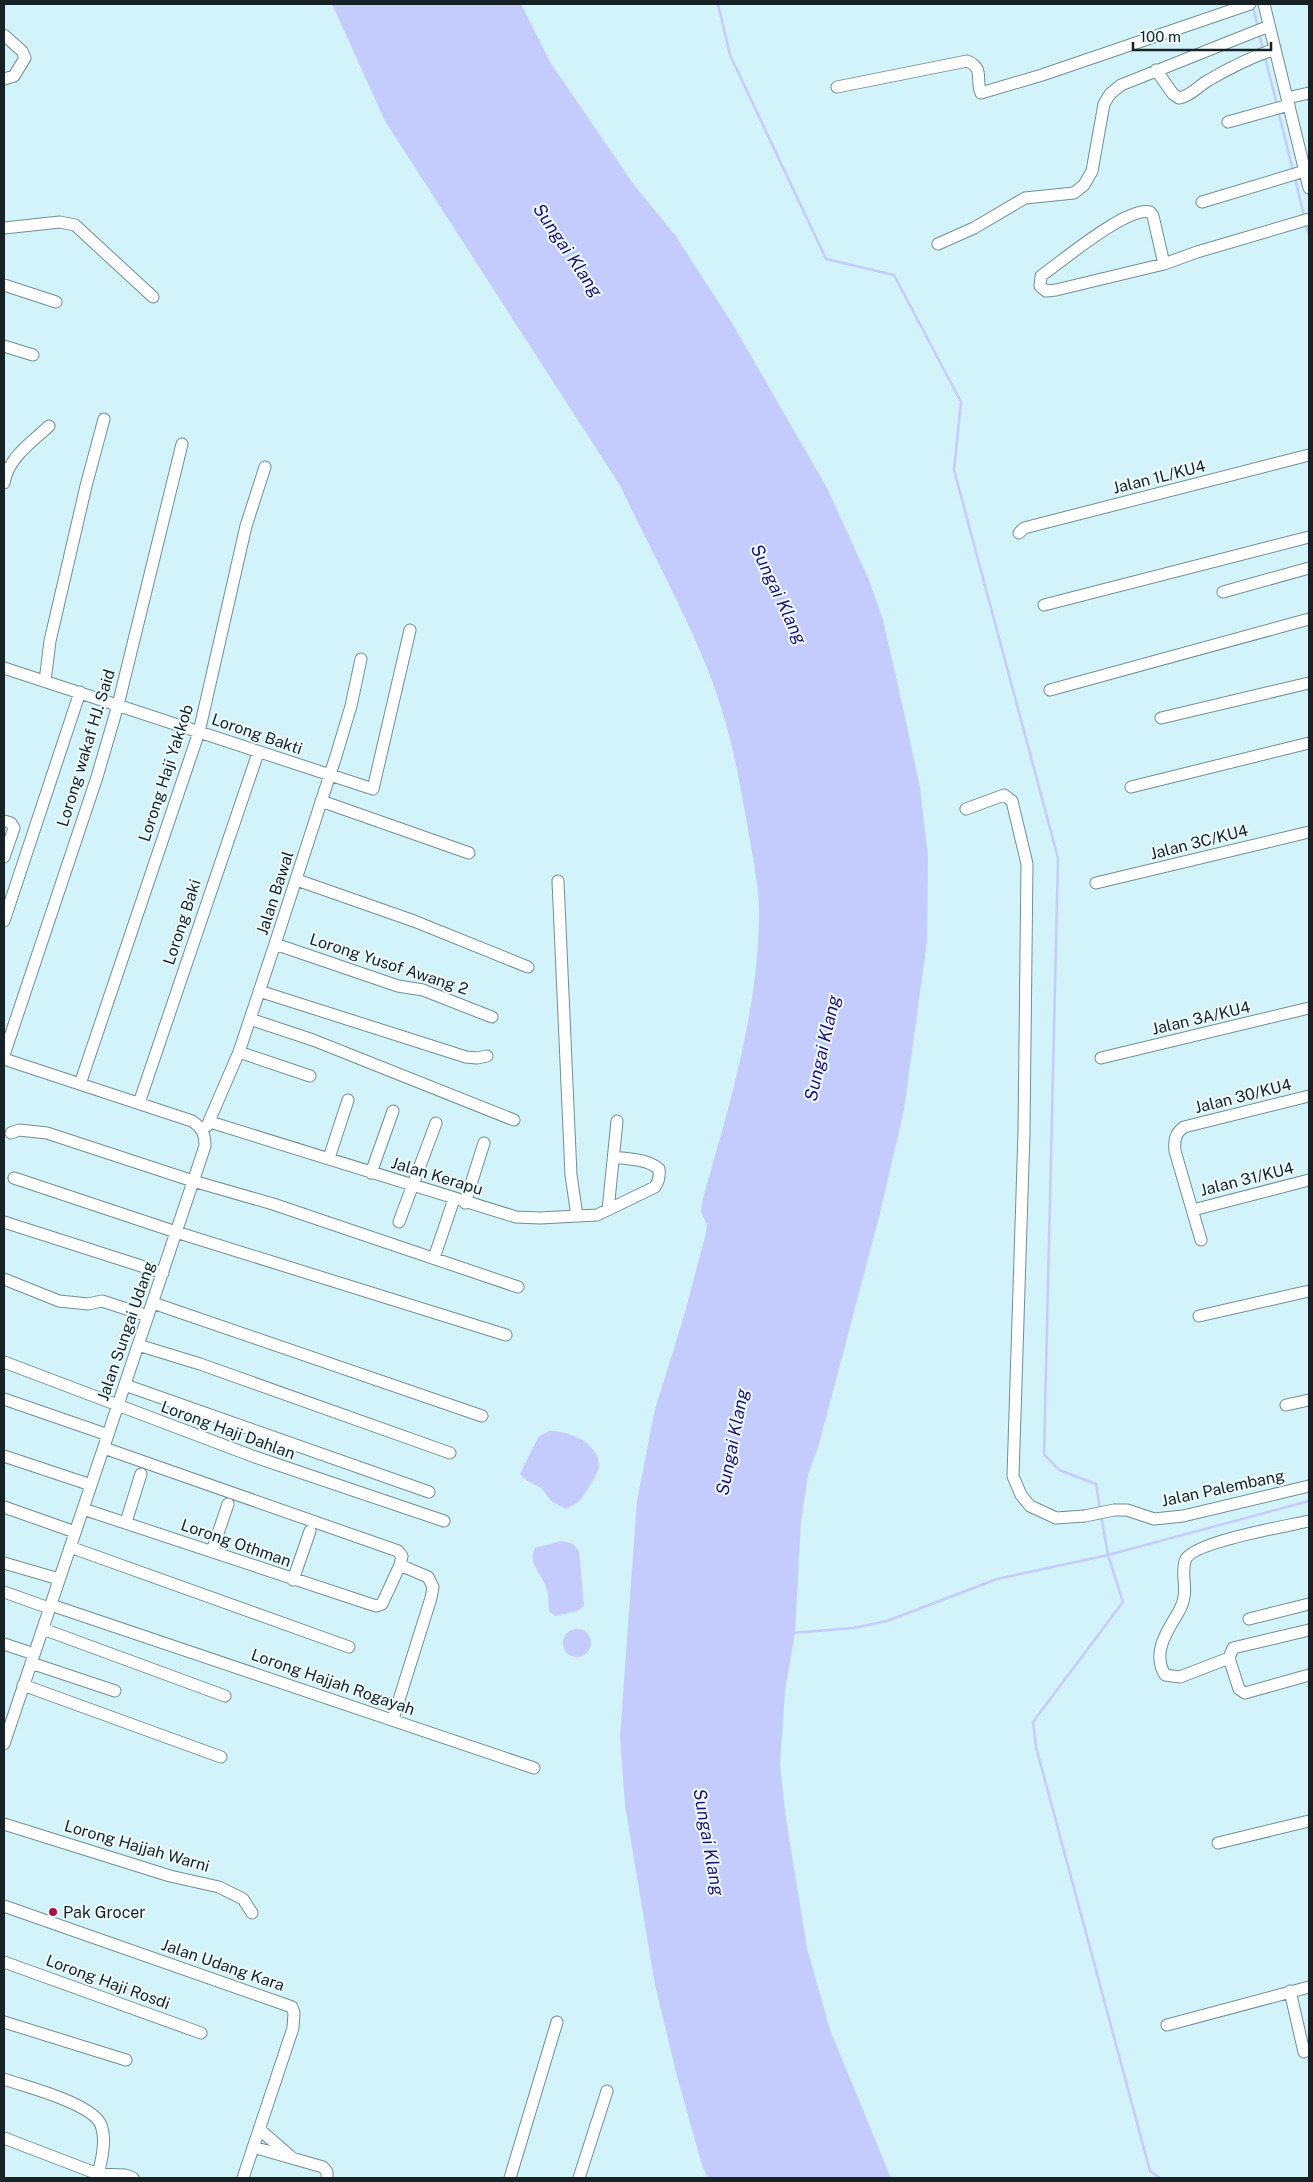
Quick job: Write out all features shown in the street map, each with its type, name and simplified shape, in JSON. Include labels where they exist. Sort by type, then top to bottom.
[{"type":"street","points":[[837,87],[967,61],[974,64],[979,70],[979,88],[981,93],[1042,75],[1250,4]]},
{"type":"street","points":[[1264,4],[1270,26],[1272,50],[1309,188]]},
{"type":"street","points":[[938,244],[974,228],[1025,198],[1074,193],[1084,185],[1092,171],[1104,104],[1110,94],[1121,85],[1270,26]]},
{"type":"street","points":[[4,34],[22,51],[25,58],[14,76],[4,79]]},
{"type":"street","points":[[1156,70],[1173,94],[1179,98],[1187,97],[1205,83],[1257,54],[1272,50]]},
{"type":"street","points":[[1228,122],[1270,110],[1309,94]]},
{"type":"street","points":[[1202,202],[1305,171]]},
{"type":"street","points":[[1164,264],[1152,216],[1150,212],[1142,211],[1121,219],[1095,236],[1041,276],[1040,286],[1046,291],[1056,290],[1164,264],[1197,252],[1304,221]]},
{"type":"street","points":[[4,228],[60,222],[75,226],[153,296]]},
{"type":"street","points":[[4,285],[56,302]]},
{"type":"street","points":[[4,346],[33,355]]},
{"type":"street","points":[[45,681],[46,662],[56,614],[104,419]]},
{"type":"street","points":[[4,484],[6,473],[14,460],[49,426]]},
{"type":"street","name":"Lorong wakaf HJ. Said","points":[[4,1055],[97,777],[118,704],[182,444]]},
{"type":"street","name":"Jalan 1L/KU4","points":[[1019,532],[1024,528],[1309,455]]},
{"type":"street","name":"Lorong Haji Yakkob","points":[[80,1084],[199,732],[246,526],[265,467]]},
{"type":"street","points":[[1044,604],[1309,537]]},
{"type":"street","points":[[1223,592],[1309,568]]},
{"type":"street","points":[[1050,690],[1309,620]]},
{"type":"street","name":"Lorong Bakti","points":[[4,668],[118,704],[328,776],[373,789],[410,630]]},
{"type":"street","name":"Jalan Bawal","points":[[207,1126],[238,1052],[297,880],[351,706],[361,659]]},
{"type":"street","points":[[1161,718],[1309,683]]},
{"type":"street","points":[[4,921],[80,692]]},
{"type":"street","points":[[1131,788],[1309,743]]},
{"type":"street","name":"Lorong Baki","points":[[139,1103],[207,898],[258,753]]},
{"type":"street","name":"Jalan Palembang","points":[[966,809],[1004,794],[1008,796],[1012,801],[1017,817],[1027,864],[1024,1132],[1013,1476],[1021,1496],[1030,1506],[1056,1518],[1085,1516],[1114,1510],[1128,1510],[1154,1518],[1184,1516],[1309,1486]]},
{"type":"street","points":[[321,801],[469,853]]},
{"type":"street","points":[[4,821],[10,823],[14,828],[4,857]]},
{"type":"street","points":[[12,832],[18,839],[28,845]]},
{"type":"street","name":"Jalan 3C/KU4","points":[[1096,883],[1309,832]]},
{"type":"street","points":[[297,880],[414,922],[528,967]]},
{"type":"street","points":[[558,882],[572,1176],[572,1217]]},
{"type":"street","name":"Lorong Yusof Awang 2","points":[[275,944],[398,986],[423,990],[492,1016]]},
{"type":"street","points":[[259,991],[466,1057],[477,1058],[487,1056]]},
{"type":"street","name":"Jalan 3A/KU4","points":[[1101,1058],[1309,1008]]},
{"type":"street","points":[[250,1019],[313,1040],[514,1120]]},
{"type":"street","points":[[238,1052],[310,1076]]},
{"type":"street","points":[[4,1059],[207,1126]]},
{"type":"street","name":"Jalan 30/KU4","points":[[1202,1240],[1174,1144],[1179,1130],[1184,1127],[1309,1096]]},
{"type":"street","points":[[329,1158],[348,1100]]},
{"type":"street","points":[[372,1173],[394,1111]]},
{"type":"street","points":[[608,1210],[617,1121]]},
{"type":"street","points":[[399,1222],[436,1123]]},
{"type":"street","name":"Jalan Kerapu","points":[[207,1126],[329,1158],[459,1201],[516,1217],[540,1218],[597,1215],[655,1187],[660,1176],[659,1169],[655,1166],[647,1162],[614,1157]]},
{"type":"street","name":"Jalan Sungai Udang","points":[[4,1744],[205,1146],[207,1126]]},
{"type":"street","points":[[11,1133],[19,1130],[47,1133],[193,1181],[273,1204],[518,1287]]},
{"type":"street","points":[[434,1258],[484,1143]]},
{"type":"street","points":[[14,1178],[176,1232],[506,1335]]},
{"type":"street","name":"Jalan 31/KU4","points":[[1192,1210],[1309,1180]]},
{"type":"street","points":[[4,1222],[163,1273]]},
{"type":"street","points":[[4,1278],[59,1300],[88,1304],[102,1301],[148,1316]]},
{"type":"street","points":[[1199,1316],[1309,1291]]},
{"type":"street","points":[[153,1303],[482,1416]]},
{"type":"street","points":[[138,1345],[200,1364],[450,1453]]},
{"type":"street","name":"Lorong Haji Dahlan","points":[[4,1362],[118,1407],[330,1484],[444,1521]]},
{"type":"street","points":[[125,1385],[428,1492]]},
{"type":"street","points":[[4,1399],[108,1435]]},
{"type":"street","points":[[1286,1405],[1309,1400]]},
{"type":"street","points":[[104,1448],[398,1551],[402,1556],[400,1565],[424,1574],[433,1586],[393,1719]]},
{"type":"street","points":[[4,1456],[91,1485]]},
{"type":"street","points":[[126,1522],[141,1474]]},
{"type":"street","points":[[212,1551],[228,1504]]},
{"type":"street","points":[[4,1507],[75,1532]]},
{"type":"street","name":"Lorong Othman","points":[[83,1509],[212,1551],[293,1580],[379,1606],[400,1565]]},
{"type":"street","points":[[1309,1521],[1205,1545],[1189,1554],[1185,1562],[1185,1596],[1160,1645],[1159,1665],[1165,1675],[1180,1677],[1230,1654],[1309,1630]]},
{"type":"street","points":[[293,1580],[310,1531]]},
{"type":"street","points":[[70,1547],[348,1646]]},
{"type":"street","points":[[4,1564],[59,1579]]},
{"type":"street","points":[[4,1592],[50,1607]]},
{"type":"street","points":[[1249,1619],[1309,1604]]},
{"type":"street","name":"Lorong Hajjah Rogayah","points":[[50,1607],[393,1719],[534,1768]]},
{"type":"street","points":[[43,1629],[226,1696]]},
{"type":"street","points":[[4,1644],[116,1692]]},
{"type":"street","points":[[1230,1654],[1238,1689],[1245,1692],[1309,1675]]},
{"type":"street","points":[[24,1685],[221,1757]]},
{"type":"street","points":[[1218,1843],[1309,1821]]},
{"type":"street","name":"Lorong Hajjah Warni","points":[[4,1824],[170,1876],[219,1887],[243,1899],[252,1913]]},
{"type":"street","name":"Jalan Udang Kara","points":[[4,1906],[292,2007],[294,2013],[293,2028],[243,2178]]},
{"type":"street","name":"Lorong Haji Rosdi","points":[[4,1962],[201,2033]]},
{"type":"street","points":[[1167,2025],[1309,1987]]},
{"type":"street","points":[[1290,1992],[1304,2052]]},
{"type":"street","points":[[4,2022],[126,2060]]},
{"type":"street","points":[[510,2178],[557,2022]]},
{"type":"street","points":[[4,2079],[87,2109],[101,2124],[104,2142],[97,2176]]},
{"type":"street","points":[[579,2178],[607,2091]]},
{"type":"street","points":[[259,2129],[291,2157]]},
{"type":"street","points":[[4,2138],[97,2176],[125,2175],[133,2178]]},
{"type":"street","points":[[253,2147],[323,2167],[327,2172],[327,2178]]},
{"type":"water","name":"Sungai Klang","points":[[332,4],[521,4],[550,62],[634,185],[675,235],[732,323],[827,488],[869,580],[883,620],[920,788],[928,856],[927,941],[904,1110],[879,1217],[819,1444],[808,1475],[801,1521],[795,1632],[785,1691],[780,1765],[786,1819],[807,1948],[830,2030],[891,2178],[708,2178],[702,2165],[677,2076],[655,1985],[625,1805],[620,1737],[637,1501],[655,1409],[684,1316],[706,1233],[707,1225],[701,1211],[703,1198],[733,1090],[749,1017],[758,943],[758,888],[730,738],[719,700],[702,656],[621,487],[385,121]]},
{"type":"water","points":[[550,1431],[566,1433],[582,1440],[589,1445],[598,1459],[599,1467],[585,1493],[580,1500],[566,1509],[551,1501],[541,1488],[526,1480],[520,1474],[539,1436]]},
{"type":"water","points":[[562,1541],[573,1544],[579,1551],[584,1606],[577,1611],[555,1616],[549,1611],[547,1590],[534,1564],[533,1554],[535,1548]]},
{"type":"water","points":[[577,1629],[587,1633],[591,1643],[587,1653],[577,1657],[567,1653],[563,1643],[567,1633]]},
{"type":"waterway","points":[[718,4],[730,55],[826,259],[894,275],[961,402],[954,470],[1058,858],[1044,1454],[1059,1470],[1096,1484],[1100,1510]]},
{"type":"waterway","points":[[1253,7],[1258,27]]},
{"type":"waterway","points":[[1259,34],[1263,49]]},
{"type":"waterway","points":[[1265,57],[1277,105]]},
{"type":"waterway","points":[[1278,110],[1293,171]]},
{"type":"waterway","points":[[1295,178],[1304,216]]},
{"type":"waterway","points":[[1306,225],[1309,236]]},
{"type":"waterway","points":[[792,1633],[853,1628],[887,1621],[997,1579],[1108,1555],[1309,1501]]},
{"type":"waterway","points":[[1101,1515],[1108,1555],[1123,1602],[1033,1722],[1036,1747],[1150,2171],[1160,2178]]},
{"type":"place","name":"Pak Grocer","points":[[53,1912]]}]
